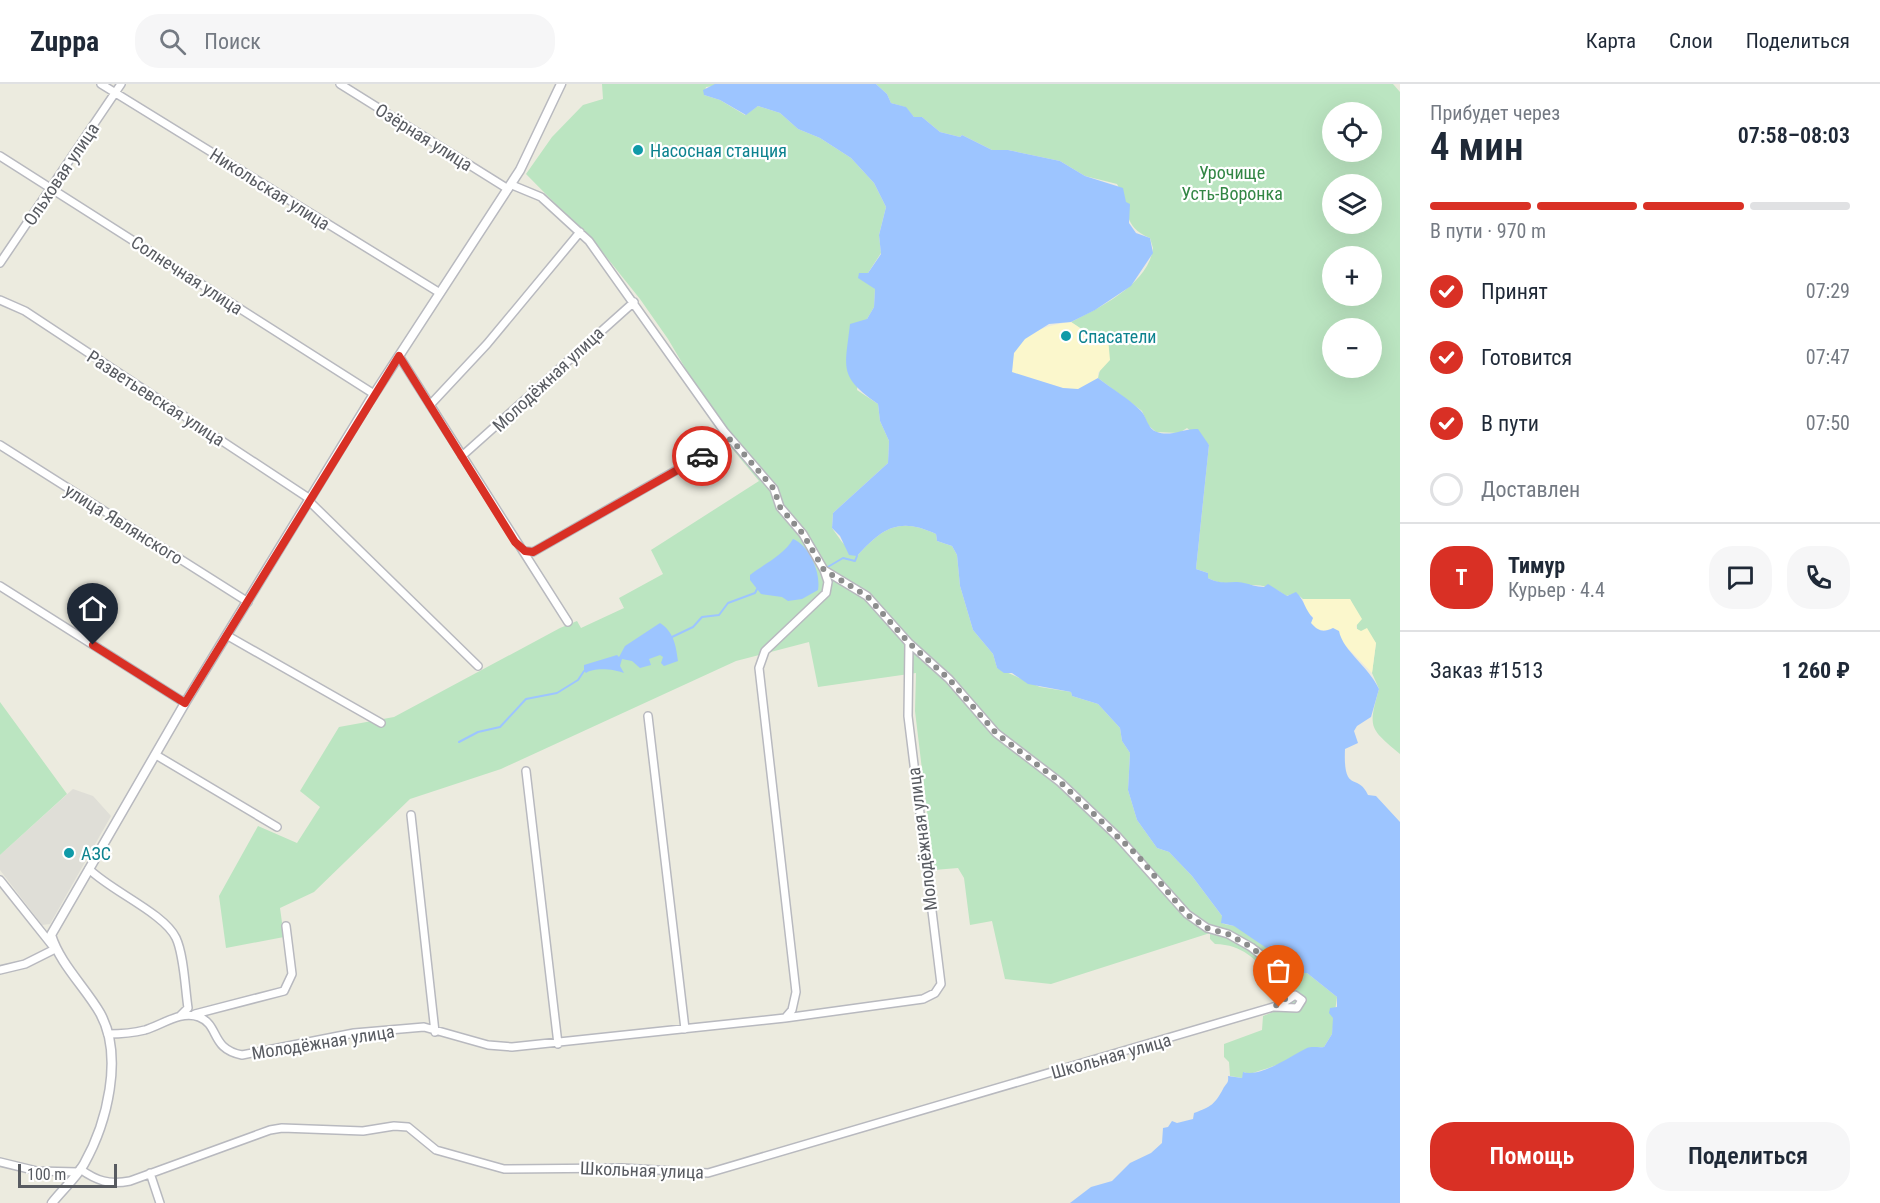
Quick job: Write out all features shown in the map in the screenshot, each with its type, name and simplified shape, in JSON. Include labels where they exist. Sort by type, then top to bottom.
[{"type":"street","name":"Никольская улица","points":[[101,84],[440,292]]},
{"type":"street","name":"Ольховая улица","points":[[0,263],[121,84]]},
{"type":"street","name":"Озёрная улица","points":[[340,84],[510,187],[542,197],[580,232]]},
{"type":"street","points":[[55,948],[51,936],[185,703],[374,394],[510,187],[543,126],[561,84]]},
{"type":"street","name":"Солнечная улица","points":[[0,156],[374,394]]},
{"type":"street","points":[[430,405],[487,344],[580,232],[634,302],[731,439],[774,489],[780,507],[803,534],[824,570],[828,582],[826,593],[765,651],[759,668],[796,992],[792,1010],[785,1018]]},
{"type":"street","points":[[0,309],[3,301]]},
{"type":"street","name":"Разветьевская улица","points":[[3,301],[25,311],[309,500],[478,666]]},
{"type":"street","name":"Молодёжная улица","points":[[462,456],[634,302]]},
{"type":"street","points":[[399,356],[515,542],[525,551],[568,622]]},
{"type":"street","points":[[525,551],[533,552],[731,439]]},
{"type":"street","name":"улица Являнского","points":[[0,445],[248,602]]},
{"type":"street","points":[[824,570],[867,596],[909,643]]},
{"type":"street","points":[[0,586],[185,703]]},
{"type":"street","points":[[228,636],[381,723]]},
{"type":"street","name":"Молодёжная улица","points":[[192,1015],[202,1018],[222,1047],[230,1053],[242,1055],[354,1033],[424,1027],[435,1032],[488,1045],[512,1047],[558,1044],[785,1018],[923,999],[935,993],[941,984],[908,716],[909,643]]},
{"type":"street","name":"Школьная улица","points":[[79,1171],[102,1182],[116,1183],[270,1130],[282,1128],[363,1131],[394,1126],[408,1127],[436,1150],[504,1168],[622,1168],[708,1173],[1274,1007],[1285,999],[1291,983],[1278,968],[1251,947],[1228,934],[1207,928],[1186,914],[1138,856],[1060,782],[996,733],[949,679],[909,643]]},
{"type":"street","points":[[648,716],[685,1029]]},
{"type":"street","points":[[156,755],[277,827]]},
{"type":"street","points":[[526,771],[558,1044]]},
{"type":"street","points":[[411,815],[435,1032]]},
{"type":"street","points":[[89,869],[104,884],[167,924],[177,940],[188,1008],[180,1016]]},
{"type":"street","points":[[0,880],[55,948],[101,1015],[113,1046],[104,1114],[79,1171],[52,1203]]},
{"type":"street","points":[[108,1034],[145,1030],[180,1016],[192,1015],[284,991],[292,974],[286,926]]},
{"type":"street","points":[[0,970],[26,964],[55,948]]},
{"type":"street","points":[[0,1162],[37,1171],[79,1171]]},
{"type":"street","points":[[150,1173],[160,1203]]},
{"type":"shaded area","points":[[73,789],[93,796],[111,816],[50,924],[42,925],[0,870],[0,855]]},
{"type":"green space","points":[[602,84],[715,84],[715,86],[706,87],[704,95],[720,100],[745,115],[758,106],[780,113],[798,129],[820,138],[851,158],[874,183],[886,207],[879,235],[881,253],[868,273],[875,289],[874,307],[867,319],[857,390],[878,404],[880,421],[889,441],[888,463],[833,513],[832,528],[842,542],[857,556],[884,532],[902,526],[912,526],[936,534],[937,541],[952,546],[957,555],[960,586],[973,630],[993,654],[997,668],[1040,687],[1071,692],[1072,696],[1098,704],[1120,728],[1122,741],[1130,753],[1128,790],[1137,820],[1157,848],[1169,852],[1192,876],[1222,916],[1222,923],[1235,926],[1262,942],[1297,973],[1300,980],[1302,973],[1307,973],[1337,997],[1332,1034],[1324,1047],[1308,1048],[1296,1057],[1280,1064],[1249,1074],[1244,1072],[1242,1078],[1230,1076],[1229,1062],[1224,1057],[1224,1044],[1262,1030],[1263,1016],[1276,1011],[1277,999],[1285,989],[1246,953],[1227,945],[1215,944],[1210,939],[1210,933],[1051,984],[1005,979],[992,921],[970,925],[964,878],[958,868],[934,870],[915,711],[916,673],[818,687],[809,642],[736,661],[501,769],[410,799],[314,892],[280,908],[284,937],[226,948],[219,896],[258,826],[297,843],[320,807],[300,791],[339,727],[394,717],[560,628],[577,621],[581,628],[624,608],[619,598],[663,574],[651,550],[759,481],[729,445],[735,440],[695,391],[691,378],[668,339],[640,299],[600,249],[526,174],[552,137],[583,105],[603,99]]},
{"type":"green space","name":"Урочище Усть-Воронка","points":[[876,84],[1393,84],[1400,92],[1400,754],[1382,738],[1374,726],[1373,712],[1379,689],[1372,673],[1376,643],[1357,629],[1357,615],[1350,599],[1303,599],[1296,593],[1286,596],[1268,587],[1217,582],[1208,578],[1208,573],[1196,569],[1209,445],[1187,428],[1179,433],[1156,432],[1148,425],[1142,411],[1098,378],[1108,338],[1089,343],[1080,328],[1071,322],[1095,310],[1133,284],[1149,261],[1153,248],[1150,238],[1135,228],[1131,222],[1117,184],[1085,176],[1060,161],[1008,150],[992,150],[962,135],[960,137],[940,132],[922,117],[914,117],[905,107],[891,103],[887,94]]},
{"type":"green space","points":[[0,702],[67,794],[0,855]]},
{"type":"sand","points":[[1071,322],[1080,328],[1089,343],[1108,338],[1110,360],[1098,373],[1098,378],[1078,390],[1063,388],[1012,373],[1014,353],[1024,340],[1038,330]]},
{"type":"sand","points":[[1303,599],[1350,599],[1362,619],[1356,626],[1357,629],[1361,631],[1367,628],[1376,643],[1372,673],[1341,641],[1338,631],[1333,628],[1321,630],[1311,623],[1313,617],[1305,610]]},
{"type":"water","points":[[715,84],[876,84],[887,94],[891,103],[906,107],[914,117],[922,117],[940,132],[960,137],[962,135],[992,150],[1008,150],[1060,161],[1085,176],[1123,188],[1126,202],[1130,204],[1129,223],[1136,233],[1150,238],[1153,253],[1131,286],[1095,310],[1071,322],[1049,324],[1025,339],[1014,353],[1012,372],[1063,388],[1078,389],[1098,378],[1140,410],[1154,430],[1167,434],[1198,429],[1209,445],[1196,569],[1208,573],[1208,578],[1218,582],[1239,582],[1261,587],[1268,584],[1287,596],[1296,592],[1313,618],[1311,623],[1321,630],[1333,628],[1339,631],[1341,638],[1379,689],[1371,717],[1357,726],[1354,731],[1358,743],[1345,749],[1345,763],[1349,778],[1364,788],[1368,795],[1376,796],[1400,822],[1400,1203],[1070,1203],[1091,1187],[1112,1181],[1130,1163],[1151,1153],[1162,1143],[1163,1128],[1168,1127],[1172,1121],[1177,1123],[1193,1119],[1194,1113],[1212,1104],[1227,1083],[1228,1076],[1242,1078],[1243,1072],[1258,1072],[1307,1048],[1324,1047],[1332,1034],[1333,1018],[1329,1013],[1330,1008],[1337,1007],[1337,997],[1307,973],[1302,973],[1300,981],[1297,979],[1298,972],[1287,962],[1234,926],[1221,923],[1222,916],[1192,876],[1169,852],[1157,848],[1137,820],[1128,790],[1130,753],[1122,741],[1120,728],[1098,704],[1072,696],[1071,692],[1028,684],[1012,673],[1004,673],[997,668],[993,654],[973,630],[960,586],[957,555],[952,546],[937,541],[936,534],[912,526],[902,526],[884,532],[875,538],[857,556],[849,555],[840,536],[832,528],[833,513],[888,463],[889,441],[880,421],[878,404],[856,386],[850,378],[846,362],[850,324],[867,319],[874,307],[875,289],[858,278],[859,273],[868,273],[881,254],[879,235],[886,207],[874,183],[851,158],[820,138],[798,129],[780,113],[758,106],[746,115],[720,100],[704,95],[703,90]]},
{"type":"water","points":[[793,539],[804,548],[813,561],[818,576],[818,590],[802,599],[788,601],[782,597],[761,594],[750,580],[750,575],[779,555]]},
{"type":"water","points":[[660,623],[671,635],[678,661],[664,666],[661,663],[663,657],[660,655],[649,659],[651,665],[640,668],[632,661],[622,659],[620,666],[624,673],[604,669],[586,673],[584,671],[584,665],[617,655],[619,657],[625,646]]},
{"type":"waterway","points":[[826,568],[843,558],[855,561],[857,556]]},
{"type":"waterway","points":[[672,637],[693,627],[702,617],[719,615],[728,603],[755,593],[757,589]]},
{"type":"waterway","points":[[459,742],[478,732],[500,727],[526,699],[557,693],[578,680],[584,671]]},
{"type":"way so far","points":[[702,456],[731,439],[774,489],[780,507],[803,534],[824,570],[849,583],[867,596],[909,643],[949,679],[996,733],[1007,739],[1060,782],[1138,856],[1186,914],[1207,928],[1228,934],[1251,947],[1278,968],[1291,983],[1290,992],[1274,1007],[1279,1007]]},
{"type":"place","name":"Насосная станция","points":[[638,150]]},
{"type":"place","name":"Спасатели","points":[[1066,336]]},
{"type":"place","name":"АЗС","points":[[69,853]]},
{"type":"route","points":[[93,645],[185,703],[399,356],[515,542],[525,551],[533,552],[702,456]]}]
